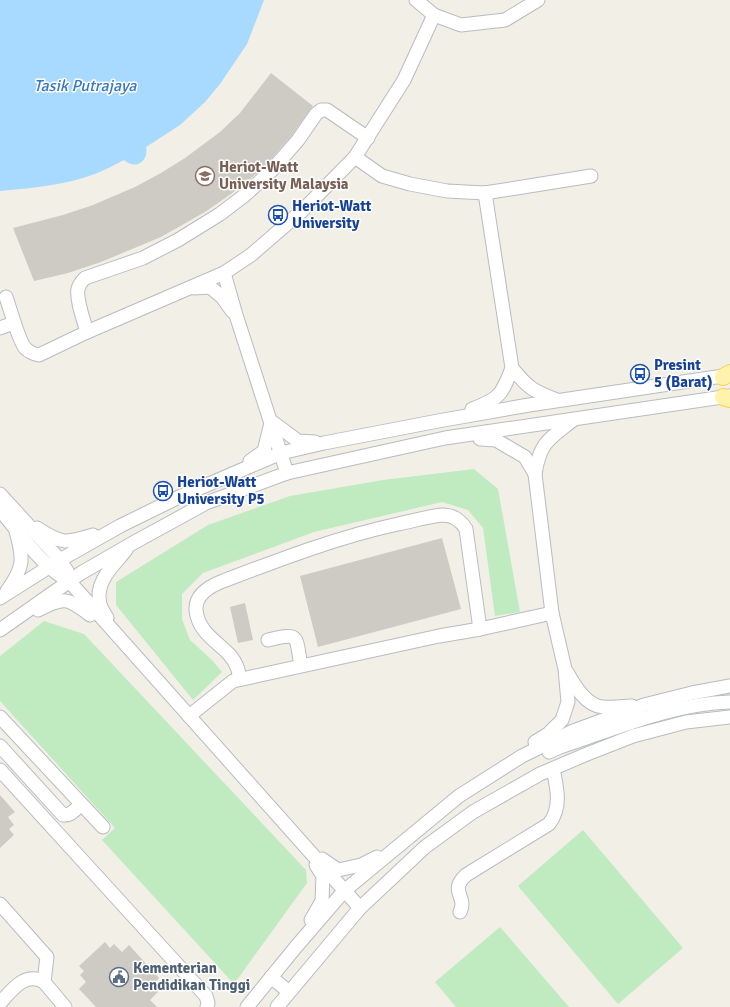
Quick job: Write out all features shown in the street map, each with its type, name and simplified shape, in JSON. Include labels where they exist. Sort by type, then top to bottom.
[{"type":"street","points":[[416,0],[434,15],[461,25],[505,20],[538,0]]},
{"type":"street","points":[[6,297],[14,322],[25,347],[33,353],[39,355],[87,332],[224,273],[251,255],[303,210],[355,158],[404,80],[434,15]]},
{"type":"street","points":[[87,332],[78,296],[80,283],[85,278],[143,258],[178,240],[220,214],[245,195],[271,171],[298,140],[316,114],[322,110],[327,110],[368,138]]},
{"type":"street","points":[[355,158],[382,176],[410,184],[447,191],[485,193],[591,176]]},
{"type":"street","points":[[438,421],[485,405],[501,394],[505,388],[512,368],[485,193]]},
{"type":"street","points":[[236,315],[236,275],[251,255]]},
{"type":"street","points":[[224,273],[236,315],[288,473]]},
{"type":"street","points":[[187,289],[210,287],[222,297],[236,315]]},
{"type":"street","points":[[0,328],[14,322]]},
{"type":"street","points":[[512,368],[524,383],[537,393],[559,400]]},
{"type":"street","points":[[2,597],[48,567],[120,526],[179,496],[281,454],[324,443],[438,421],[559,400],[728,375]]},
{"type":"street","points":[[0,631],[69,581],[133,543],[206,503],[288,473],[445,438],[532,426],[574,418],[728,397]]},
{"type":"street","points":[[247,1007],[344,891],[488,771],[548,734],[562,720],[568,702],[565,669],[552,613],[535,474],[537,457],[546,442],[574,418]]},
{"type":"street","points":[[271,421],[298,441],[324,443]]},
{"type":"street","points":[[236,472],[264,452],[271,421]]},
{"type":"street","points":[[445,438],[496,440],[525,457],[535,474]]},
{"type":"street","points":[[0,494],[48,567],[69,581],[360,908]]},
{"type":"street","points":[[0,510],[18,523],[60,560],[67,571],[69,581]]},
{"type":"street","points":[[239,679],[237,667],[231,658],[202,628],[197,617],[196,607],[198,599],[203,592],[211,586],[223,581],[301,552],[374,530],[432,517],[444,515],[454,517],[461,522],[466,529],[480,629]]},
{"type":"street","points":[[18,523],[63,542],[78,540],[120,526]]},
{"type":"street","points":[[2,597],[15,580],[21,568],[22,556],[18,523]]},
{"type":"street","points":[[114,632],[100,604],[100,589],[104,577],[133,543]]},
{"type":"street","points":[[0,631],[46,606],[59,601],[68,601],[77,604],[114,632]]},
{"type":"street","points":[[189,716],[233,681],[239,679],[552,613]]},
{"type":"street","points":[[268,640],[289,635],[294,636],[301,666]]},
{"type":"street","points":[[565,669],[577,690],[587,700],[601,707],[644,705]]},
{"type":"street","points":[[459,796],[522,756],[573,732],[644,705],[692,693],[730,686]]},
{"type":"street","points":[[307,849],[338,870],[361,865],[397,846],[467,798],[519,766],[560,747],[670,710],[730,702]]},
{"type":"street","points":[[0,716],[103,827]]},
{"type":"street","points":[[473,812],[540,774],[633,736],[686,722],[730,717]]},
{"type":"street","points":[[277,1007],[360,908],[425,847],[502,790],[533,771],[606,732]]},
{"type":"street","points":[[0,746],[63,815],[66,816],[70,814],[81,804]]},
{"type":"street","points":[[460,912],[462,902],[458,894],[458,886],[466,875],[549,824],[554,818],[557,808],[557,789],[553,769]]},
{"type":"street","points":[[0,770],[206,996],[208,1003],[207,1007]]},
{"type":"street","points":[[295,948],[322,901],[323,876],[307,849]]},
{"type":"street","points":[[0,904],[47,957],[44,982]]},
{"type":"street","points":[[271,977],[290,992]]},
{"type":"street","points":[[0,1003],[20,982],[27,979],[44,982],[65,1007]]},
{"type":"green space","points":[[474,469],[498,489],[520,612],[495,616],[483,528],[468,510],[442,502],[314,532],[203,573],[182,594],[182,619],[190,640],[212,660],[222,672],[193,700],[116,605],[116,582],[208,525],[290,496],[383,480]]},
{"type":"green space","points":[[44,621],[84,634],[306,870],[307,883],[234,984],[102,840],[115,828],[0,701],[0,656]]},
{"type":"green space","points":[[583,830],[683,948],[618,1004],[518,886]]},
{"type":"green space","points":[[500,927],[569,1007],[456,1007],[435,982]]},
{"type":"water","name":"Tasik Putrajaya","points":[[0,0],[264,0],[247,44],[220,84],[205,102],[180,125],[146,147],[145,157],[140,163],[132,164],[124,160],[95,174],[72,181],[0,191]]},
{"type":"building","name":"Heriot-Watt University Malaysia","points":[[271,73],[313,106],[292,135],[267,164],[256,174],[205,212],[161,237],[101,262],[68,273],[34,281],[13,228],[63,215],[93,205],[135,187],[161,173],[185,158],[220,132],[240,113]]},
{"type":"building","points":[[442,538],[461,609],[318,647],[300,576]]},
{"type":"building","points":[[245,603],[253,640],[238,643],[230,607]]},
{"type":"building","points":[[0,795],[15,812],[8,817],[14,825],[9,829],[14,835],[0,848]]},
{"type":"building","name":"Kementerian Pendidikan Tinggi","points":[[105,942],[110,948],[114,944],[122,952],[129,945],[159,978],[152,985],[158,992],[150,1000],[157,1007],[96,1007],[79,989],[86,982],[80,975],[84,971],[79,966]]},
{"type":"place","name":"Heriot-Watt University Malaysia","points":[[205,176]]},
{"type":"place","name":"Heriot-Watt University","points":[[278,215]]},
{"type":"place","name":"Presint 5 (Barat)","points":[[640,374]]},
{"type":"place","name":"Heriot-Watt University P5","points":[[163,491]]},
{"type":"place","name":"Kementerian Pendidikan Tinggi","points":[[119,977]]}]
